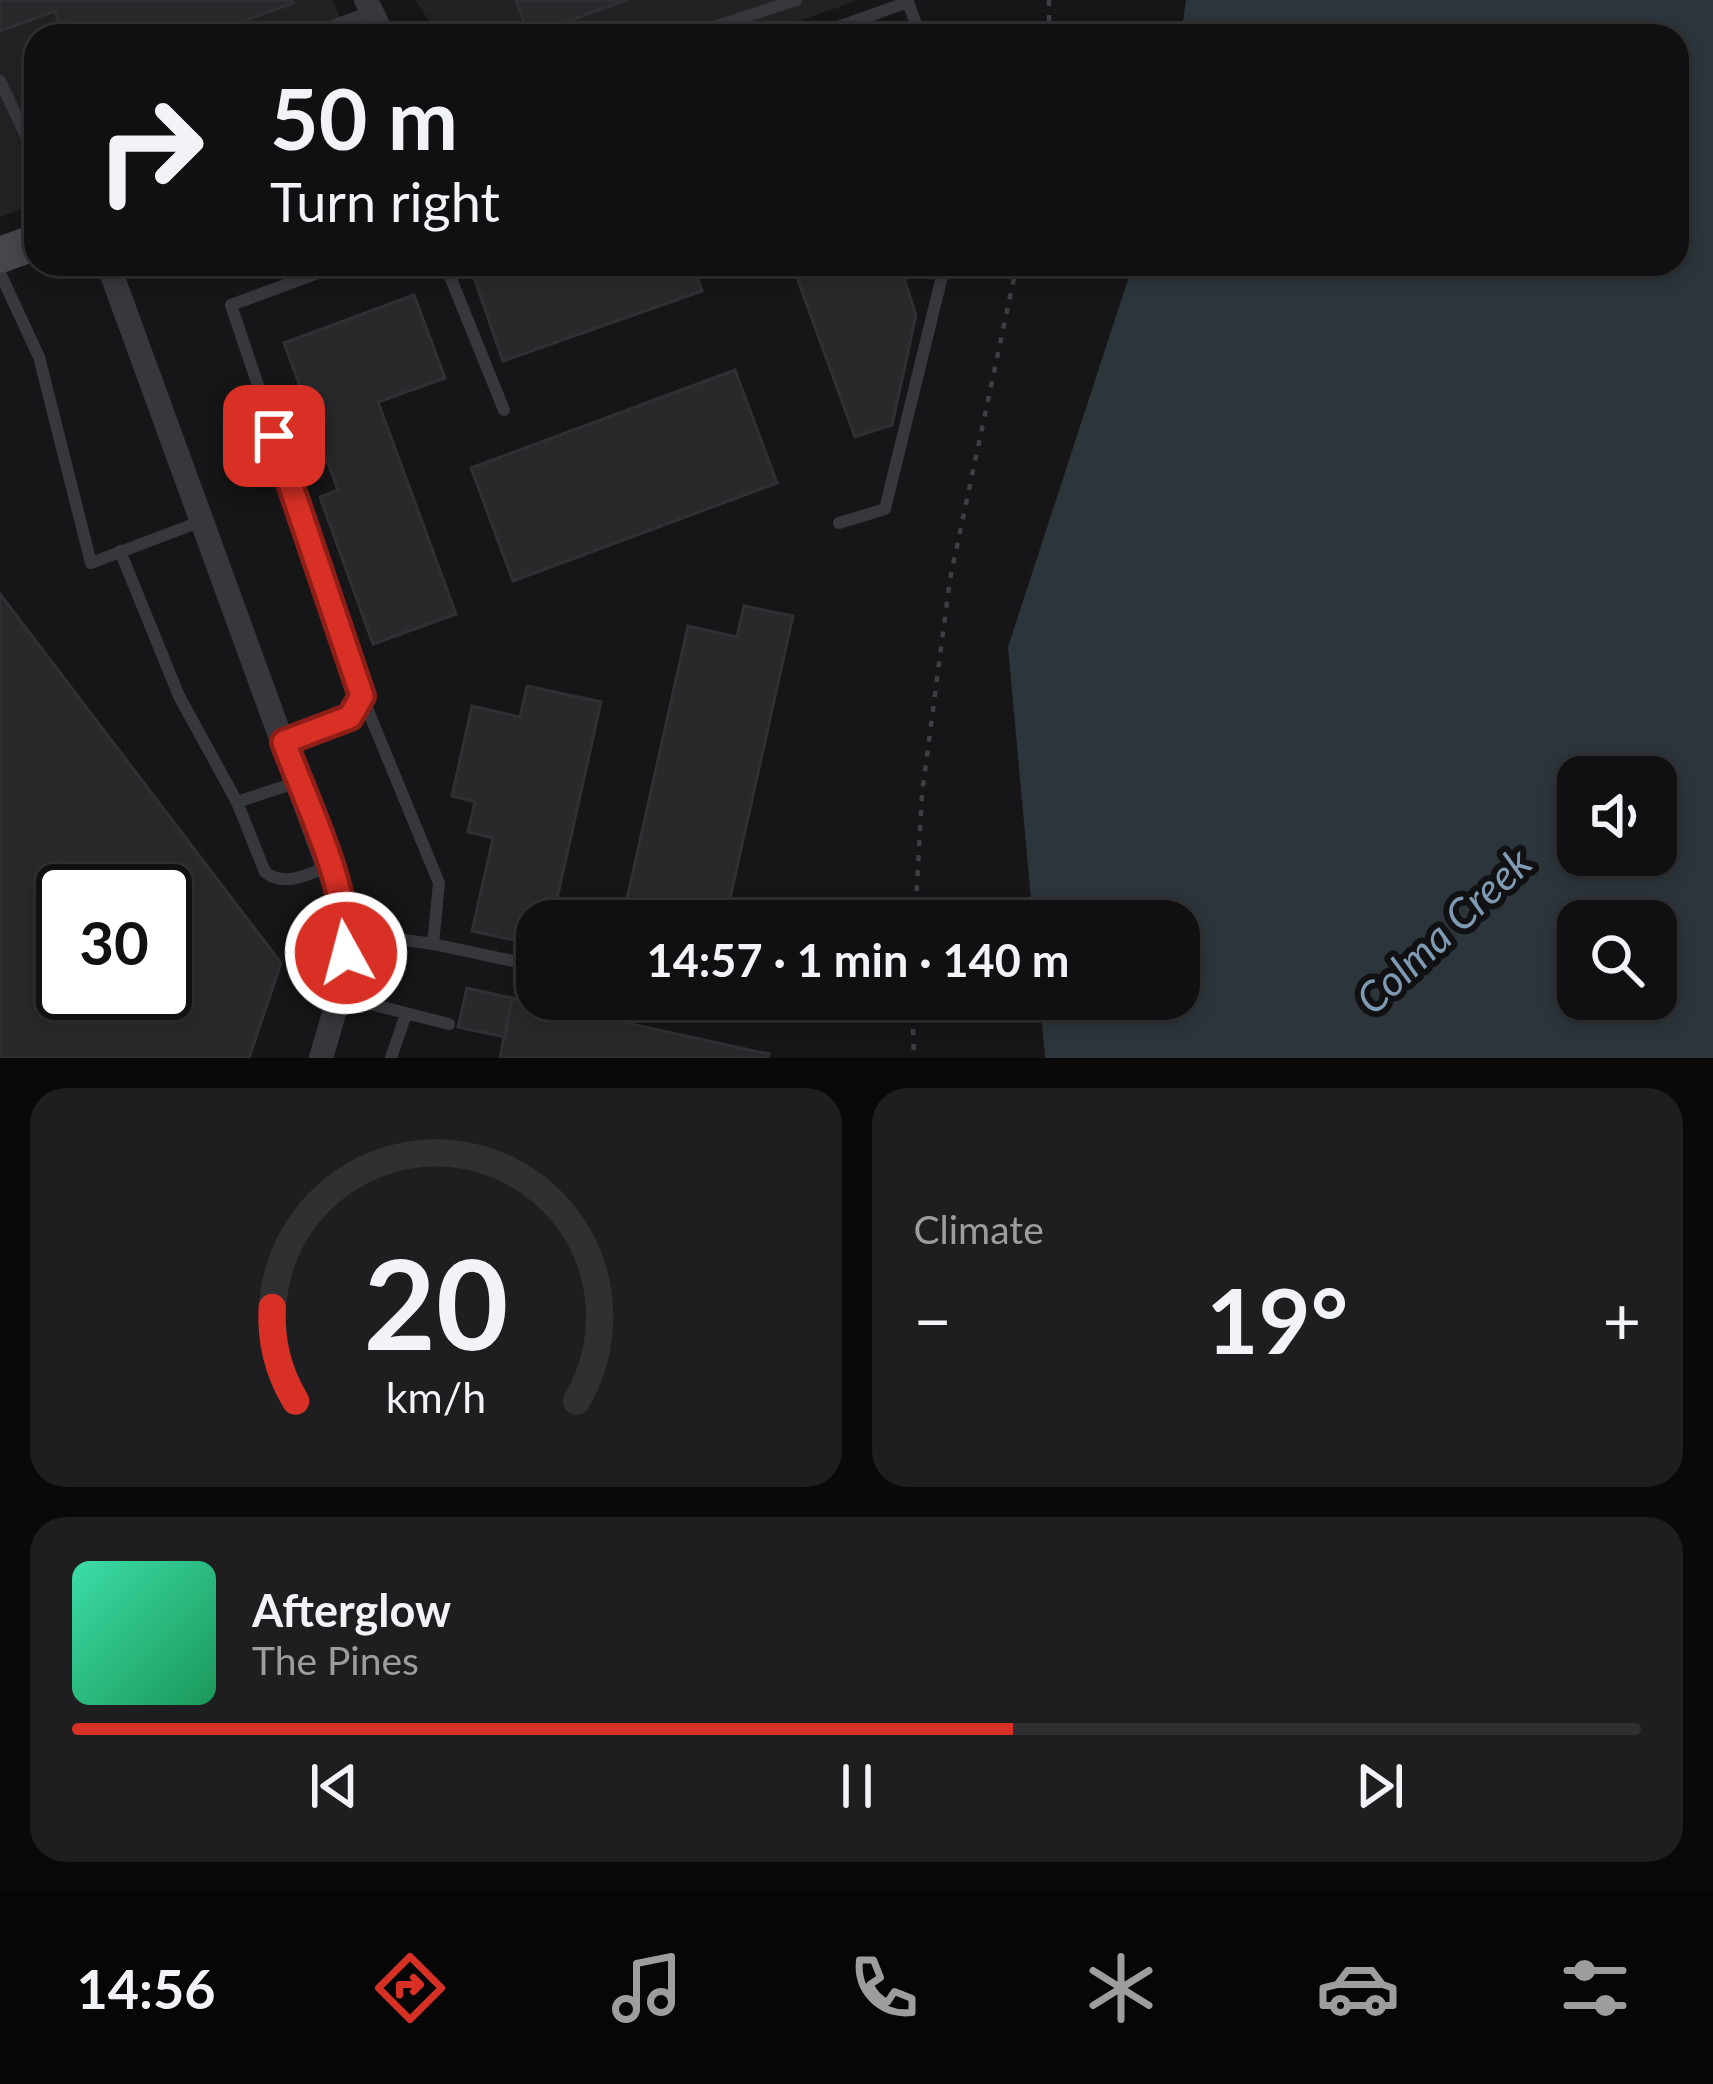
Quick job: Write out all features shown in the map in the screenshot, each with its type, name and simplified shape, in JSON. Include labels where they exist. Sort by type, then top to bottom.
[{"type":"street","points":[[112,276],[329,866],[347,932],[339,996],[321,1058]]},
{"type":"lane","points":[[723,24],[796,0]]},
{"type":"lane","points":[[846,24],[908,2],[916,24]]},
{"type":"lane","points":[[330,24],[368,6]]},
{"type":"lane","points":[[0,81],[24,132]]},
{"type":"lane","points":[[0,272],[39,357],[91,563],[202,521]]},
{"type":"lane","points":[[309,276],[230,305],[362,696],[439,883],[433,944]]},
{"type":"lane","points":[[450,276],[504,410]]},
{"type":"lane","points":[[839,523],[885,508],[942,276]]},
{"type":"lane","points":[[120,551],[179,697],[237,802],[265,872],[273,879],[289,880],[329,866]]},
{"type":"lane","points":[[284,742],[350,717],[362,696]]},
{"type":"lane","points":[[237,802],[298,782]]},
{"type":"lane","points":[[347,932],[516,962]]},
{"type":"lane","points":[[339,996],[449,1024]]},
{"type":"lane","points":[[391,1058],[406,1013]]},
{"type":"path","points":[[916,900],[922,794],[950,580],[1014,276]]},
{"type":"path","points":[[913,1020],[914,1058]]},
{"type":"shaded area","points":[[0,0],[333,0],[342,24],[24,24],[24,208],[0,217]]},
{"type":"shaded area","points":[[415,0],[859,0],[790,24],[431,24]]},
{"type":"water","name":"Colma Creek","points":[[1186,0],[1713,0],[1713,1058],[1045,1058],[1042,1020],[1200,1020],[1200,900],[1031,900],[1008,647],[1129,276],[1689,276],[1689,24],[1183,24]]},
{"type":"building","points":[[0,0],[293,3],[235,24],[60,24],[55,11],[0,31]]},
{"type":"building","points":[[516,0],[627,0],[560,24],[525,24]]},
{"type":"building","points":[[473,276],[697,276],[702,291],[503,361]]},
{"type":"building","points":[[796,276],[903,276],[916,315],[892,425],[855,437]]},
{"type":"building","points":[[414,295],[445,378],[378,402],[456,614],[373,644],[320,497],[338,490],[284,343]]},
{"type":"building","points":[[735,370],[777,483],[513,581],[471,468]]},
{"type":"building","points":[[0,594],[281,963],[249,1058],[0,1058]]},
{"type":"building","points":[[744,606],[793,616],[730,900],[627,900],[688,626],[737,637]]},
{"type":"building","points":[[527,686],[601,702],[557,900],[516,900],[516,940],[472,931],[493,838],[468,832],[475,802],[452,796],[472,706],[520,717]]},
{"type":"building","points":[[467,988],[512,998],[505,1037],[458,1027]]},
{"type":"building","points":[[512,998],[516,999],[516,1020],[613,1020],[769,1054],[768,1058],[500,1058]]},
{"type":"route","points":[[274,436],[362,696],[350,717],[284,742],[339,892],[346,953]]}]
